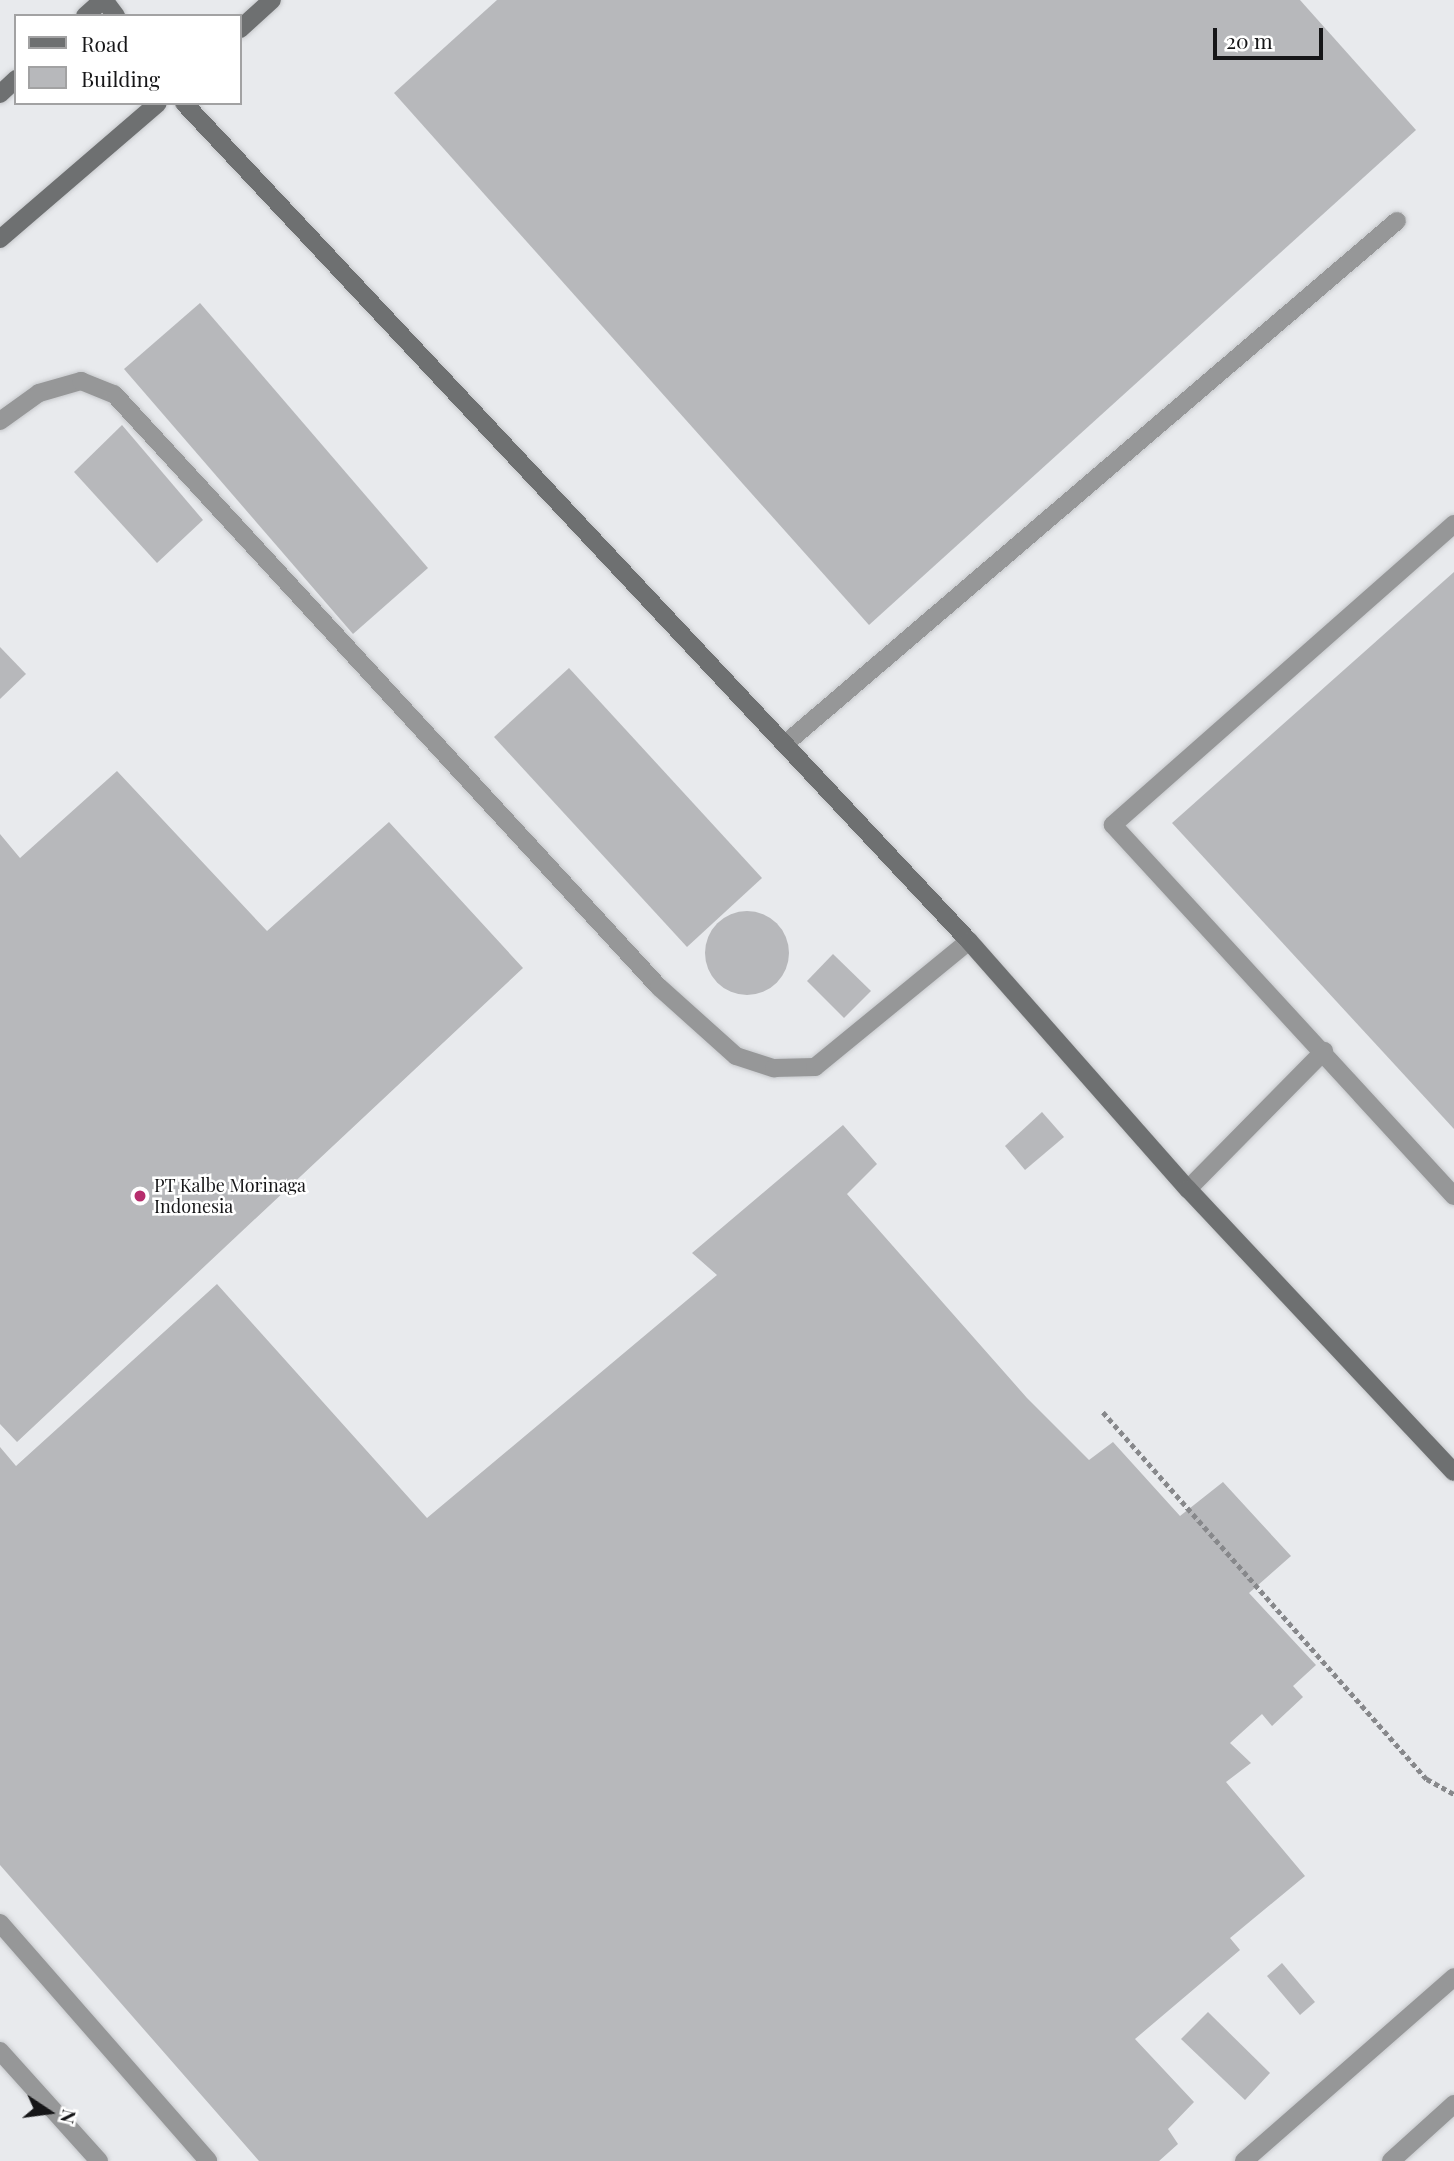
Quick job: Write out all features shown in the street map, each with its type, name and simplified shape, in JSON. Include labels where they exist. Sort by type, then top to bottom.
[{"type":"street","points":[[87,14],[104,0]]},
{"type":"street","points":[[242,27],[272,0]]},
{"type":"street","points":[[0,93],[14,81]]},
{"type":"street","points":[[0,239],[156,105]]},
{"type":"street","points":[[186,105],[969,941],[1188,1189],[1454,1472]]},
{"type":"lane","points":[[785,744],[1398,221]]},
{"type":"lane","points":[[0,421],[39,393],[81,381],[114,394],[659,986],[736,1056],[774,1068],[816,1067],[969,941]]},
{"type":"lane","points":[[1454,524],[1113,825],[1324,1051],[1454,1196]]},
{"type":"lane","points":[[1188,1189],[1324,1051]]},
{"type":"lane","points":[[0,1923],[208,2161]]},
{"type":"lane","points":[[1244,2161],[1454,1977]]},
{"type":"lane","points":[[0,2051],[99,2161]]},
{"type":"lane","points":[[1391,2161],[1454,2104]]},
{"type":"path","points":[[1103,1412],[1427,1779],[1454,1794]]},
{"type":"building","points":[[497,0],[1300,0],[1416,130],[869,625],[394,93]]},
{"type":"building","points":[[200,303],[428,568],[353,634],[124,369]]},
{"type":"building","points":[[122,425],[203,520],[157,563],[74,472]]},
{"type":"building","points":[[1454,572],[1454,1129],[1172,823]]},
{"type":"building","points":[[0,647],[26,674],[0,699]]},
{"type":"building","points":[[569,668],[762,878],[687,947],[494,737]]},
{"type":"building","name":"PT Kalbe Morinaga Indonesia","points":[[117,771],[267,931],[389,822],[523,968],[17,1442],[0,1424],[0,834],[20,858]]},
{"type":"building","points":[[747,911],[770,918],[782,930],[789,953],[782,976],[770,988],[747,995],[724,988],[712,976],[705,953],[712,930],[724,918]]},
{"type":"building","points":[[833,954],[871,991],[844,1018],[807,981]]},
{"type":"building","points":[[1042,1112],[1064,1137],[1025,1170],[1005,1146]]},
{"type":"building","points":[[843,1125],[877,1164],[847,1194],[1027,1398],[1089,1460],[1113,1442],[1180,1516],[1223,1482],[1291,1556],[1249,1593],[1316,1665],[1293,1686],[1303,1697],[1272,1726],[1262,1714],[1230,1743],[1251,1763],[1226,1782],[1305,1876],[1230,1938],[1240,1950],[1135,2039],[1194,2102],[1168,2129],[1178,2144],[1159,2161],[259,2161],[0,1865],[0,1447],[16,1466],[217,1284],[427,1518],[717,1275],[692,1253]]},
{"type":"building","points":[[1282,1963],[1315,2002],[1300,2015],[1267,1976]]},
{"type":"building","points":[[1208,2012],[1270,2073],[1245,2100],[1181,2039]]},
{"type":"place","name":"PT Kalbe Morinaga Indonesia","points":[[140,1196]]}]
